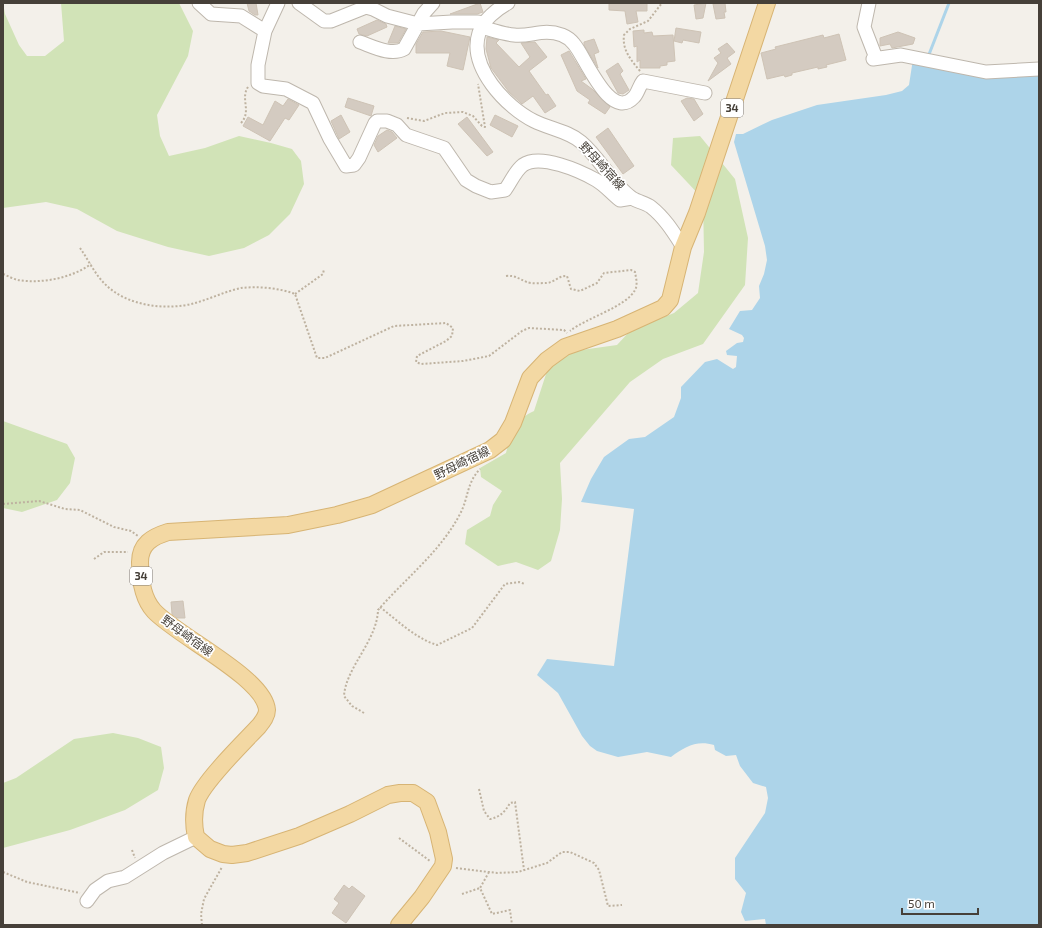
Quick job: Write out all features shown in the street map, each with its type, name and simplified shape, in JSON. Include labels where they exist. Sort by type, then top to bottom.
[{"type":"main road","name":"野母崎宿線","points":[[196,836],[193,815],[197,798],[207,783],[259,726],[265,717],[267,709],[262,696],[239,673],[184,635],[154,611],[148,602],[142,582],[144,547],[157,536],[168,532],[288,525],[337,515],[372,505],[428,480],[490,450],[503,440],[513,423],[530,378],[571,338],[617,329],[663,308],[670,300],[674,289],[677,269],[683,247],[697,213],[767,3]]},
{"type":"main road","points":[[196,836],[210,849],[223,854],[232,855],[247,853],[292,838],[350,814],[388,795],[408,792],[420,796],[427,802],[443,850],[442,868],[422,897],[399,925]]},
{"type":"street","points":[[199,3],[211,14],[241,16],[264,31]]},
{"type":"street","points":[[278,3],[264,31],[258,65],[258,83],[262,86],[286,89],[313,103],[330,139],[346,166],[354,165],[359,158],[375,123],[377,121],[387,121],[397,125],[406,135],[444,148],[466,180],[491,192],[505,190],[513,180],[518,170],[524,164],[534,160],[548,162],[576,170],[597,181],[620,200],[632,198]]},
{"type":"street","points":[[299,3],[324,21],[331,21],[369,7],[387,16],[418,24],[478,22],[482,25],[515,35],[538,32],[563,35],[575,45],[601,89],[618,102],[629,101],[635,96],[643,81],[704,93]]},
{"type":"street","points":[[360,42],[391,52],[399,52],[404,49],[424,13],[433,3]]},
{"type":"street","points":[[482,25],[508,3]]},
{"type":"street","points":[[869,3],[863,23],[874,58],[901,55],[986,72],[1039,69]]},
{"type":"street","name":"野母崎宿線","points":[[482,25],[477,45],[480,63],[494,87],[507,102],[534,121],[569,134],[580,142],[632,198],[650,206],[660,216],[683,247]]},
{"type":"street","points":[[89,898],[95,890],[108,881],[125,876],[163,853],[196,836]]},
{"type":"path","points":[[643,81],[642,74],[631,63],[625,48],[624,35],[630,29],[648,21],[662,3]]},
{"type":"path","points":[[404,117],[424,121],[445,114],[463,112],[473,116],[482,126],[485,127],[486,122],[476,77]]},
{"type":"path","points":[[241,123],[247,113],[244,94],[249,86],[258,83]]},
{"type":"path","points":[[80,248],[105,284],[117,295],[143,304],[166,306],[192,304],[241,288],[286,290],[295,294],[317,358],[331,356],[394,326],[446,323],[453,328],[452,336],[446,341],[417,356],[416,362],[421,364],[463,361],[489,356],[519,333],[529,328],[564,330],[571,338],[578,324],[619,304],[632,294],[636,289],[637,283],[635,272],[631,270],[604,273],[598,283],[580,291],[571,289],[566,276],[562,276],[552,282],[530,283],[515,276],[506,276]]},
{"type":"path","points":[[3,274],[16,280],[33,282],[58,278],[83,270],[91,264]]},
{"type":"path","points":[[295,294],[323,274],[324,269]]},
{"type":"path","points":[[364,713],[352,706],[344,696],[345,687],[372,633],[377,620],[378,610],[438,545],[460,513],[472,478],[482,467]]},
{"type":"path","points":[[3,504],[39,501],[65,509],[80,510],[114,528],[131,531],[144,547]]},
{"type":"path","points":[[94,559],[104,552],[144,547]]},
{"type":"path","points":[[380,607],[410,631],[428,642],[437,645],[472,628],[505,584],[519,582],[525,584]]},
{"type":"path","points":[[479,789],[484,811],[490,819],[496,818],[505,812],[510,803],[515,802],[524,870]]},
{"type":"path","points":[[399,838],[442,868],[497,873],[524,870],[547,862],[562,852],[570,852],[594,863],[599,870],[608,906],[622,905]]},
{"type":"path","points":[[202,925],[201,914],[204,899],[222,869],[223,854]]},
{"type":"path","points":[[3,872],[27,882],[89,898]]},
{"type":"path","points":[[462,894],[480,888],[489,872]]},
{"type":"path","points":[[480,888],[492,914],[510,910],[512,925]]},
{"type":"green space","points":[[3,3],[5,14],[19,45],[27,56],[45,56],[64,41],[61,3],[179,3],[193,31],[188,56],[157,115],[160,136],[169,156],[205,148],[239,136],[292,149],[301,161],[304,184],[290,214],[269,235],[244,248],[209,256],[168,247],[117,231],[77,209],[46,202],[3,208]]},
{"type":"green space","points":[[700,136],[735,179],[748,238],[745,285],[703,344],[663,359],[630,382],[560,463],[562,499],[560,530],[551,561],[538,570],[516,562],[498,566],[465,544],[467,530],[490,516],[493,505],[502,491],[481,477],[480,468],[506,453],[514,428],[522,419],[534,411],[548,368],[574,351],[617,345],[630,331],[674,313],[698,293],[704,252],[703,199],[671,165],[673,138]]},
{"type":"green space","points":[[3,421],[67,444],[75,458],[70,483],[57,500],[22,512],[3,508]]},
{"type":"green space","points":[[113,733],[138,738],[161,747],[164,768],[158,790],[125,810],[70,830],[3,848],[3,783],[16,778],[74,739]]},
{"type":"water","points":[[913,59],[1039,75],[1039,925],[766,925],[765,919],[745,921],[741,912],[746,893],[735,879],[735,858],[765,813],[768,798],[766,787],[753,783],[740,766],[736,755],[726,756],[715,750],[714,745],[702,743],[691,745],[671,757],[647,752],[618,757],[597,751],[590,746],[582,736],[558,693],[537,675],[547,659],[614,666],[634,509],[581,502],[591,479],[604,457],[629,439],[645,437],[674,417],[681,398],[681,387],[705,362],[717,359],[733,369],[736,367],[737,356],[727,355],[726,351],[737,343],[743,342],[744,338],[742,335],[729,329],[740,311],[752,310],[760,298],[759,286],[764,274],[767,260],[765,246],[734,142],[736,134],[743,134],[772,120],[817,105],[886,95],[902,91],[909,85]]},
{"type":"building","points":[[247,3],[256,3],[258,15],[255,15],[249,11]]},
{"type":"building","points":[[480,3],[483,12],[477,14],[450,14]]},
{"type":"building","points":[[609,3],[647,3],[647,11],[636,11],[638,22],[627,24],[625,11],[609,10]]},
{"type":"building","points":[[706,3],[703,18],[696,19],[694,5]]},
{"type":"building","points":[[725,3],[725,18],[716,19],[713,4]]},
{"type":"building","points":[[377,20],[386,24],[387,27],[367,36],[359,34],[357,29]]},
{"type":"building","points":[[395,26],[406,29],[398,43],[388,43]]},
{"type":"building","points":[[676,28],[701,32],[699,43],[683,40],[682,43],[674,41]]},
{"type":"building","points":[[644,30],[644,33],[652,32],[653,36],[673,35],[675,61],[667,62],[667,65],[660,66],[660,68],[640,68],[640,60],[637,62],[637,46],[634,47],[633,31]]},
{"type":"building","points":[[441,31],[470,37],[463,70],[447,66],[450,53],[416,53],[416,44],[423,32]]},
{"type":"building","points":[[898,32],[915,38],[913,44],[892,48],[890,44],[880,46],[880,38]]},
{"type":"building","points":[[839,34],[846,60],[826,65],[827,67],[818,69],[818,67],[792,73],[792,75],[785,77],[784,75],[767,79],[761,53],[776,49],[775,47],[823,35],[824,38]]},
{"type":"building","points":[[487,37],[499,40],[496,43],[519,67],[530,57],[521,43],[535,42],[547,57],[529,71],[556,106],[545,113],[533,96],[522,104],[509,92],[491,68],[486,49]]},
{"type":"building","points":[[594,39],[599,52],[594,54],[598,68],[584,45],[584,42]]},
{"type":"building","points":[[727,43],[735,52],[727,58],[731,64],[708,81],[718,63],[714,58],[721,53],[718,49]]},
{"type":"building","points":[[569,51],[586,79],[581,81],[592,89],[610,107],[605,114],[588,103],[590,100],[577,91],[561,55]]},
{"type":"building","points":[[618,63],[623,71],[620,74],[629,90],[623,94],[618,93],[606,71]]},
{"type":"building","points":[[348,98],[374,106],[371,116],[345,107]]},
{"type":"building","points":[[687,98],[694,99],[703,114],[694,121],[681,101]]},
{"type":"building","points":[[288,99],[299,105],[289,120],[285,118],[270,141],[243,126],[248,117],[263,125],[275,101],[283,106]]},
{"type":"building","points":[[341,115],[350,132],[339,139],[331,121]]},
{"type":"building","points":[[495,115],[518,126],[512,137],[490,125]]},
{"type":"building","points":[[467,117],[493,152],[487,156],[458,124]]},
{"type":"building","points":[[608,128],[634,166],[623,174],[596,137]]},
{"type":"building","points":[[387,130],[392,132],[397,138],[378,152],[374,145],[378,136]]},
{"type":"building","points":[[183,601],[185,618],[177,618],[172,614],[171,602]]},
{"type":"building","points":[[344,885],[349,889],[352,886],[365,896],[346,923],[332,913],[339,903],[334,899]]},
{"type":"waterway","points":[[928,57],[949,3]]}]
